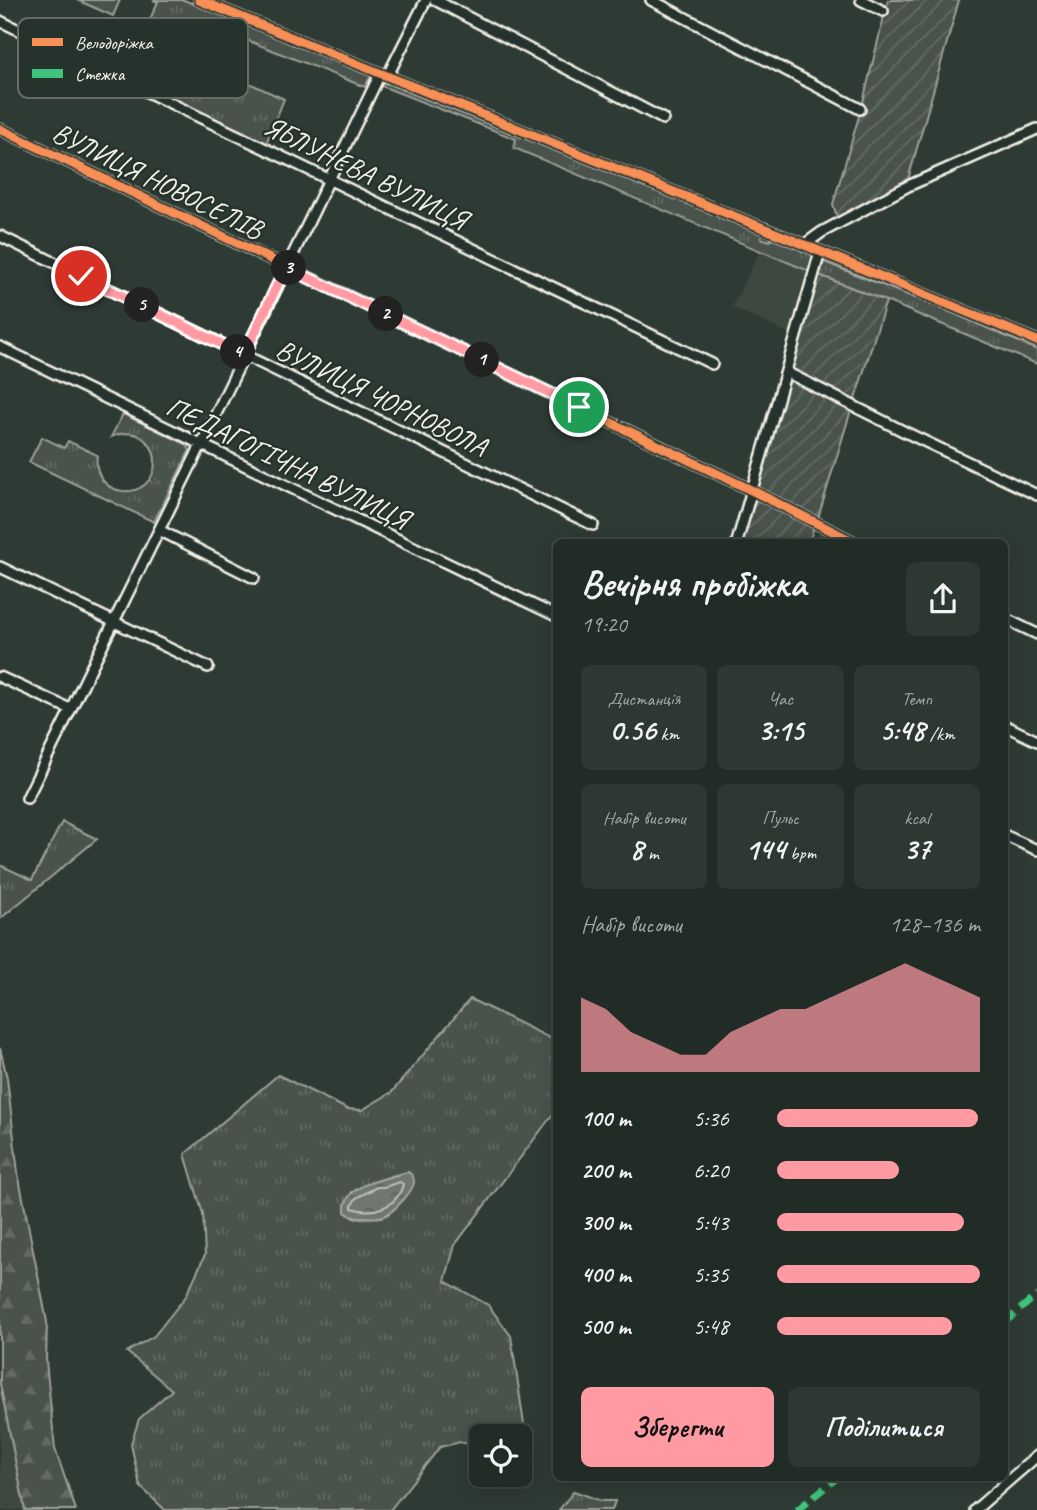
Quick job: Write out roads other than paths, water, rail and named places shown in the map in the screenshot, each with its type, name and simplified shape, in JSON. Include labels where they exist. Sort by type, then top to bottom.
[{"type":"street","points":[[199,0],[243,18]]},
{"type":"street","points":[[27,798],[328,180],[426,0]]},
{"type":"street","points":[[435,0],[663,119]]},
{"type":"street","points":[[651,0],[860,108]]},
{"type":"street","points":[[861,0],[883,11]]},
{"type":"street","points":[[248,20],[1037,341]]},
{"type":"street","name":"ЯБЛУНЕВА ВУЛИЦЯ","points":[[0,21],[18,30]]},
{"type":"street","name":"ЯБЛУНЕВА ВУЛИЦЯ","points":[[159,98],[712,364]]},
{"type":"street","name":"ВУЛИЦЯ НОВОСЕЛІВ","points":[[0,129],[848,539]]},
{"type":"street","points":[[804,245],[822,232],[908,186],[1037,129]]},
{"type":"street","name":"ВУЛИЦЯ ЧОРНОВОЛА","points":[[0,236],[593,525]]},
{"type":"street","points":[[738,539],[820,252]]},
{"type":"street","name":"ПЕДАГОГІЧНА ВУЛИЦЯ","points":[[0,347],[553,616]]},
{"type":"street","points":[[786,372],[1037,495]]},
{"type":"street","points":[[159,530],[254,578]]},
{"type":"street","points":[[0,567],[208,667]]},
{"type":"street","points":[[1008,620],[1037,634]]},
{"type":"street","points":[[0,677],[70,709]]},
{"type":"street","points":[[1008,727],[1037,741]]},
{"type":"street","points":[[1008,837],[1037,850]]},
{"type":"street","points":[[975,1510],[1037,1456]]},
{"type":"water","points":[[408,1172],[414,1178],[413,1186],[388,1214],[372,1218],[354,1217],[345,1212],[346,1202],[358,1188]]}]
